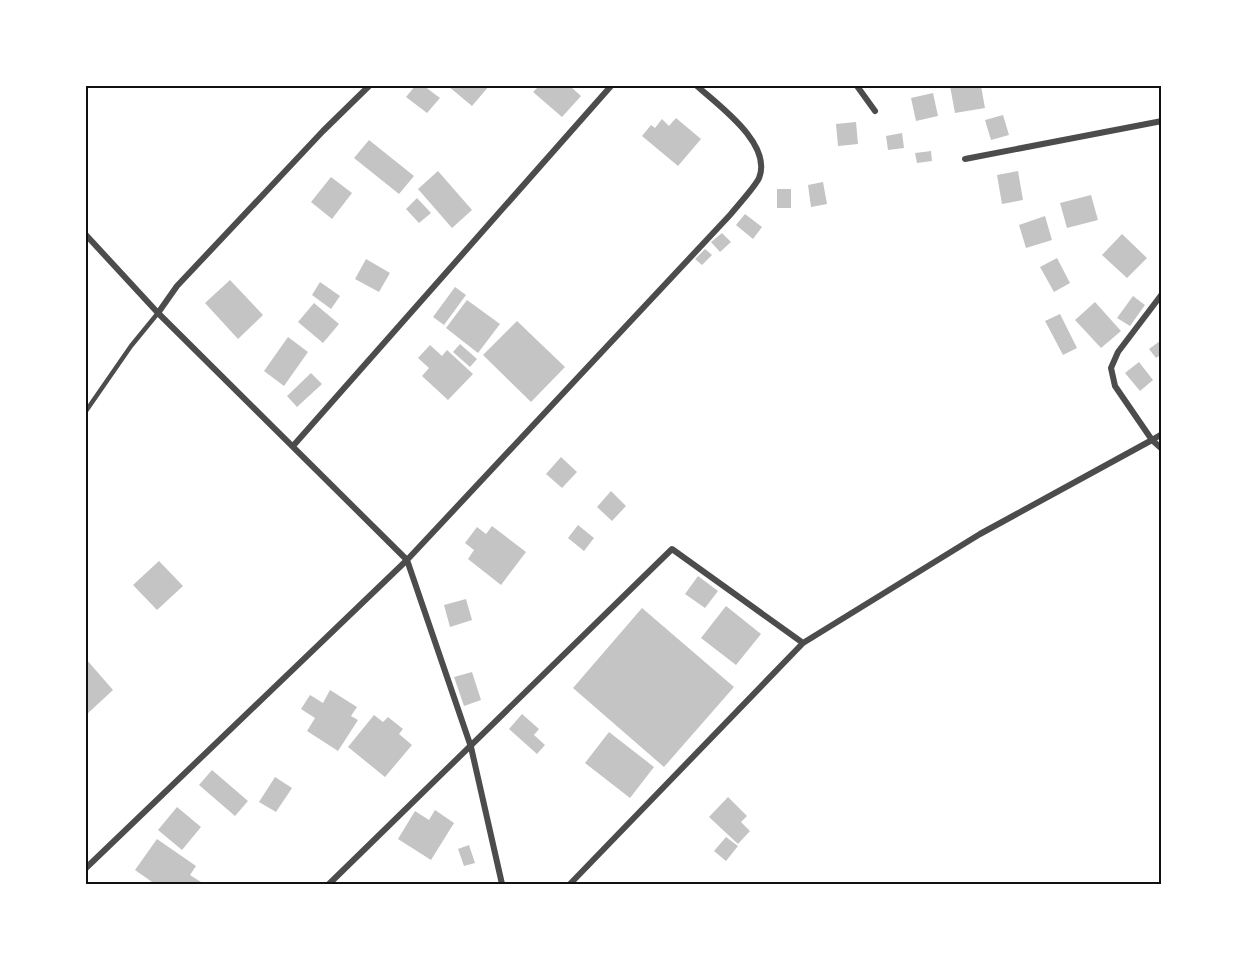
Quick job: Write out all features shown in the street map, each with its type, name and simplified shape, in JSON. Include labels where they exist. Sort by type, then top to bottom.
[{"type":"street","points":[[158,313],[177,286],[322,131],[369,86]]},
{"type":"street","points":[[293,446],[611,86]]},
{"type":"street","points":[[86,868],[407,560],[730,215],[759,177],[761,158],[752,140],[740,125],[697,86]]},
{"type":"street","points":[[857,86],[874,111]]},
{"type":"street","points":[[965,159],[1161,121]]},
{"type":"street","points":[[86,235],[158,313],[407,560],[471,747],[502,885]]},
{"type":"street","points":[[1161,294],[1118,352],[1111,368],[1115,386],[1152,440],[1161,449]]},
{"type":"street","points":[[570,885],[803,644],[980,534],[1161,434]]},
{"type":"street","points":[[329,885],[672,549],[803,644]]},
{"type":"lane","points":[[86,411],[131,346],[158,313]]},
{"type":"building","points":[[415,86],[424,86],[440,98],[427,113],[406,97]]},
{"type":"building","points":[[448,86],[489,86],[472,106]]},
{"type":"building","points":[[539,86],[570,86],[581,96],[562,117],[533,92]]},
{"type":"building","points":[[950,86],[981,86],[985,108],[955,113]]},
{"type":"building","points":[[933,93],[938,116],[916,121],[911,98]]},
{"type":"building","points":[[1003,115],[1009,135],[991,140],[985,120]]},
{"type":"building","points":[[676,118],[701,139],[678,166],[642,136],[651,125],[655,128],[662,119],[669,126]]},
{"type":"building","points":[[856,122],[858,144],[838,146],[836,124]]},
{"type":"building","points":[[902,133],[904,148],[888,150],[886,136]]},
{"type":"building","points":[[369,140],[414,176],[399,194],[354,158]]},
{"type":"building","points":[[931,151],[932,161],[917,163],[915,153]]},
{"type":"building","points":[[438,171],[472,210],[452,228],[418,189]]},
{"type":"building","points":[[1018,171],[1023,200],[1002,204],[997,175]]},
{"type":"building","points":[[331,177],[352,193],[332,219],[311,202]]},
{"type":"building","points":[[823,182],[827,204],[811,207],[808,185]]},
{"type":"building","points":[[777,189],[791,189],[791,208],[777,208]]},
{"type":"building","points":[[1091,195],[1098,220],[1067,228],[1060,203]]},
{"type":"building","points":[[417,198],[431,213],[419,223],[406,209]]},
{"type":"building","points":[[745,214],[762,227],[753,239],[736,225]]},
{"type":"building","points":[[1045,216],[1052,240],[1026,248],[1019,225]]},
{"type":"building","points":[[722,233],[731,242],[720,252],[711,242]]},
{"type":"building","points":[[1122,234],[1147,258],[1127,278],[1102,255]]},
{"type":"building","points":[[705,249],[712,255],[702,265],[695,259]]},
{"type":"building","points":[[1057,258],[1070,283],[1054,292],[1040,267]]},
{"type":"building","points":[[366,259],[390,273],[379,292],[355,279]]},
{"type":"building","points":[[230,280],[263,315],[238,339],[205,303]]},
{"type":"building","points":[[320,282],[340,296],[331,309],[312,295]]},
{"type":"building","points":[[455,287],[466,295],[444,325],[433,317]]},
{"type":"building","points":[[1133,296],[1145,305],[1130,326],[1117,318]]},
{"type":"building","points":[[467,300],[500,324],[478,353],[446,328]]},
{"type":"building","points":[[1095,302],[1121,331],[1101,348],[1075,320]]},
{"type":"building","points":[[314,303],[339,324],[323,343],[298,322]]},
{"type":"building","points":[[1060,314],[1077,348],[1063,355],[1045,321]]},
{"type":"building","points":[[517,321],[565,367],[531,402],[483,355]]},
{"type":"building","points":[[288,337],[308,352],[284,386],[264,371]]},
{"type":"building","points":[[1160,341],[1162,354],[1156,358],[1149,349]]},
{"type":"building","points":[[460,344],[477,359],[470,367],[453,352]]},
{"type":"building","points":[[430,345],[442,356],[447,350],[473,374],[448,400],[422,376],[429,368],[418,358]]},
{"type":"building","points":[[1139,362],[1153,380],[1140,391],[1125,373]]},
{"type":"building","points":[[311,373],[322,384],[297,407],[287,396]]},
{"type":"building","points":[[561,457],[577,472],[562,488],[546,474]]},
{"type":"building","points":[[611,491],[626,506],[612,521],[597,507]]},
{"type":"building","points":[[578,525],[594,538],[584,551],[568,538]]},
{"type":"building","points":[[492,526],[526,552],[501,585],[468,559],[474,550],[465,543],[477,527],[486,534]]},
{"type":"building","points":[[159,561],[183,586],[157,610],[133,585]]},
{"type":"building","points":[[698,576],[718,591],[705,608],[685,594]]},
{"type":"building","points":[[466,599],[472,620],[450,627],[444,605]]},
{"type":"building","points":[[726,606],[761,634],[736,665],[701,638]]},
{"type":"building","points":[[642,608],[734,687],[664,767],[573,688]]},
{"type":"building","points":[[86,659],[113,690],[86,715]]},
{"type":"building","points":[[472,672],[481,700],[464,706],[454,677]]},
{"type":"building","points":[[330,690],[357,707],[351,716],[358,720],[338,751],[307,731],[315,718],[301,709],[310,695],[323,703]]},
{"type":"building","points":[[522,714],[539,729],[534,735],[545,745],[537,754],[509,729]]},
{"type":"building","points":[[374,715],[383,722],[388,717],[403,729],[399,734],[412,745],[385,777],[348,747]]},
{"type":"building","points":[[609,732],[654,767],[630,798],[585,763]]},
{"type":"building","points":[[212,770],[248,801],[235,816],[199,785]]},
{"type":"building","points":[[275,777],[292,788],[276,812],[259,802]]},
{"type":"building","points":[[728,797],[747,816],[741,822],[750,831],[738,844],[709,817]]},
{"type":"building","points":[[177,807],[201,827],[182,850],[158,830]]},
{"type":"building","points":[[435,810],[454,823],[431,860],[398,839],[415,811],[429,820]]},
{"type":"building","points":[[726,837],[738,846],[726,861],[714,851]]},
{"type":"building","points":[[157,839],[196,866],[190,875],[201,882],[200,884],[155,884],[135,870]]},
{"type":"building","points":[[469,845],[475,863],[464,866],[458,849]]}]
